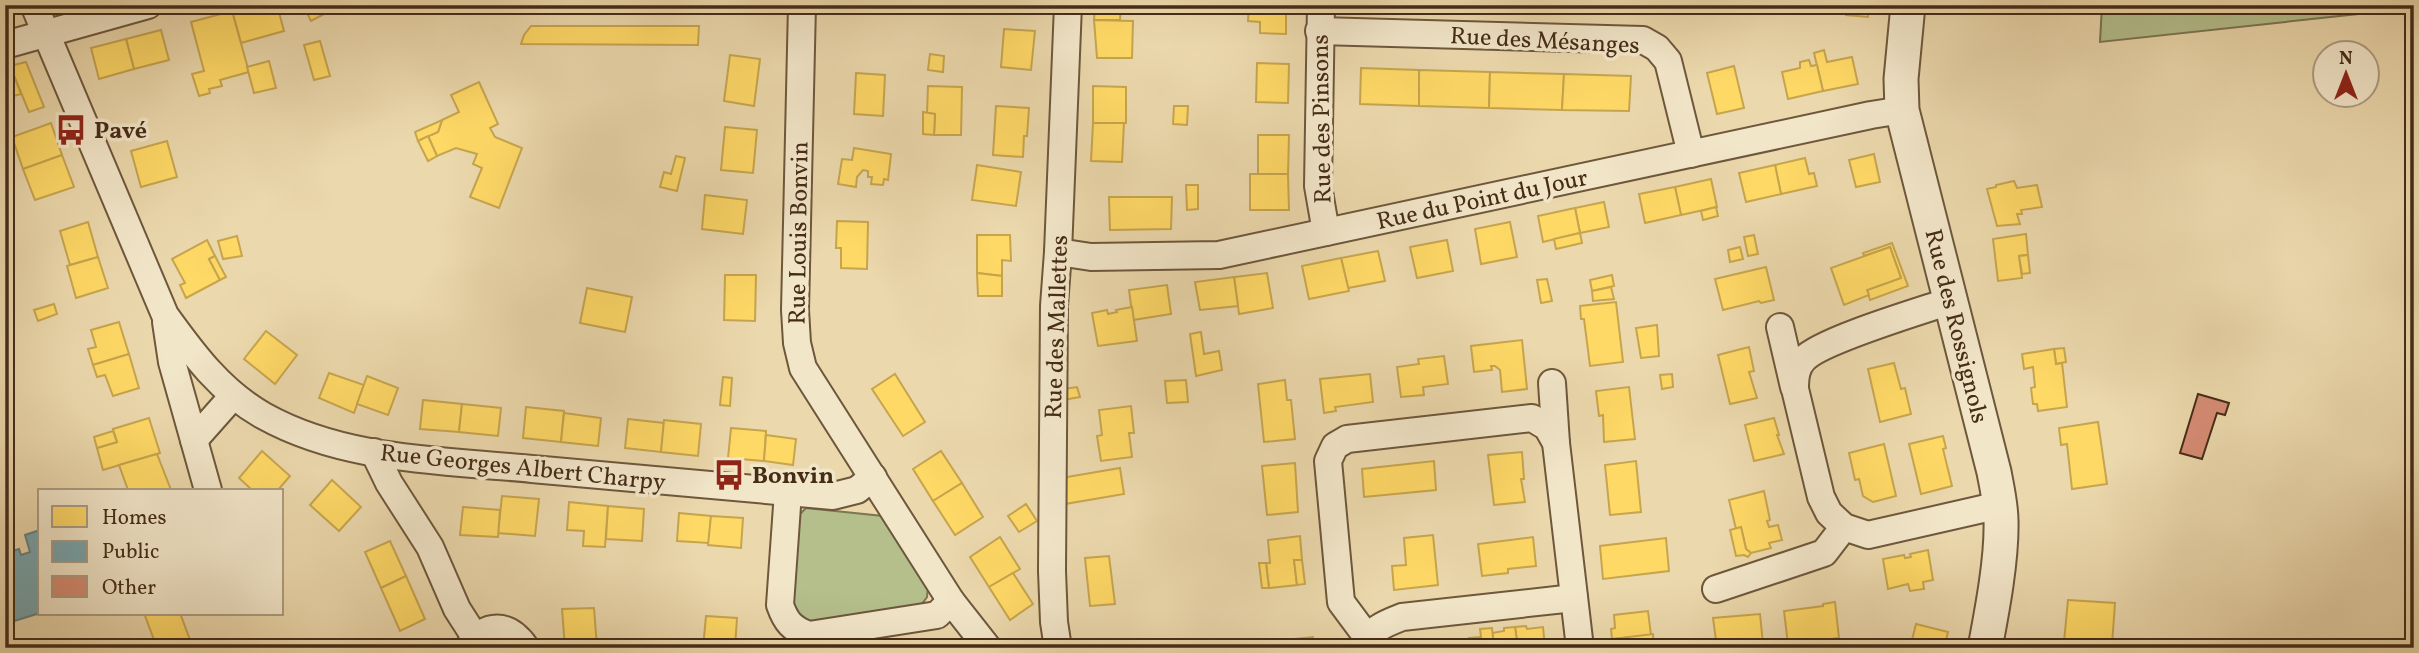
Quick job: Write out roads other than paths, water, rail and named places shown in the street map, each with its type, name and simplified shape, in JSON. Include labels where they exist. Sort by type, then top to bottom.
[{"type":"street","points":[[34,5],[164,315],[172,362],[208,489]]},
{"type":"street","points":[[5,44],[148,5]]},
{"type":"street","name":"Rue Louis Bonvin","points":[[802,5],[795,310],[797,343],[803,368],[951,601],[988,648]]},
{"type":"street","name":"Rue des Mallettes","points":[[1058,648],[1052,571],[1054,306],[1068,5]]},
{"type":"street","name":"Rue des Rossignols","points":[[1908,5],[1901,79],[1902,110],[2000,505],[2001,525],[1994,598],[1984,648]]},
{"type":"street","name":"Rue des Mésanges","points":[[1320,18],[1643,40],[1657,48],[1668,61],[1691,154]]},
{"type":"street","name":"Rue des Pinsons","points":[[1320,18],[1318,186],[1326,232]]},
{"type":"street","name":"Rue du Point du Jour","points":[[1058,252],[1091,257],[1219,255],[1902,110]]},
{"type":"street","points":[[1795,389],[1796,372],[1805,358],[1825,345],[1950,301]]},
{"type":"street","name":"Rue Georges Albert Charpy","points":[[164,315],[196,359],[233,396],[265,417],[346,449],[834,496],[857,490],[873,477]]},
{"type":"street","points":[[1780,327],[1821,496],[1829,513],[1844,527],[1868,535],[2000,505]]},
{"type":"street","points":[[1552,383],[1556,443],[1580,648]]},
{"type":"street","points":[[194,440],[233,396]]},
{"type":"street","points":[[1556,443],[1547,427],[1532,418],[1347,439],[1335,446],[1328,461],[1341,602],[1365,642],[1380,625],[1402,617],[1574,598]]},
{"type":"street","points":[[374,452],[388,484],[430,547],[472,642],[489,628],[502,628],[518,637],[526,648]]},
{"type":"street","points":[[788,492],[780,605],[785,620],[794,629],[809,635],[937,615],[951,601]]},
{"type":"street","points":[[1716,589],[1824,553],[1844,527]]},
{"type":"place","name":"Pavé","points":[[71,130]]},
{"type":"place","name":"Bonvin","points":[[729,475]]}]
